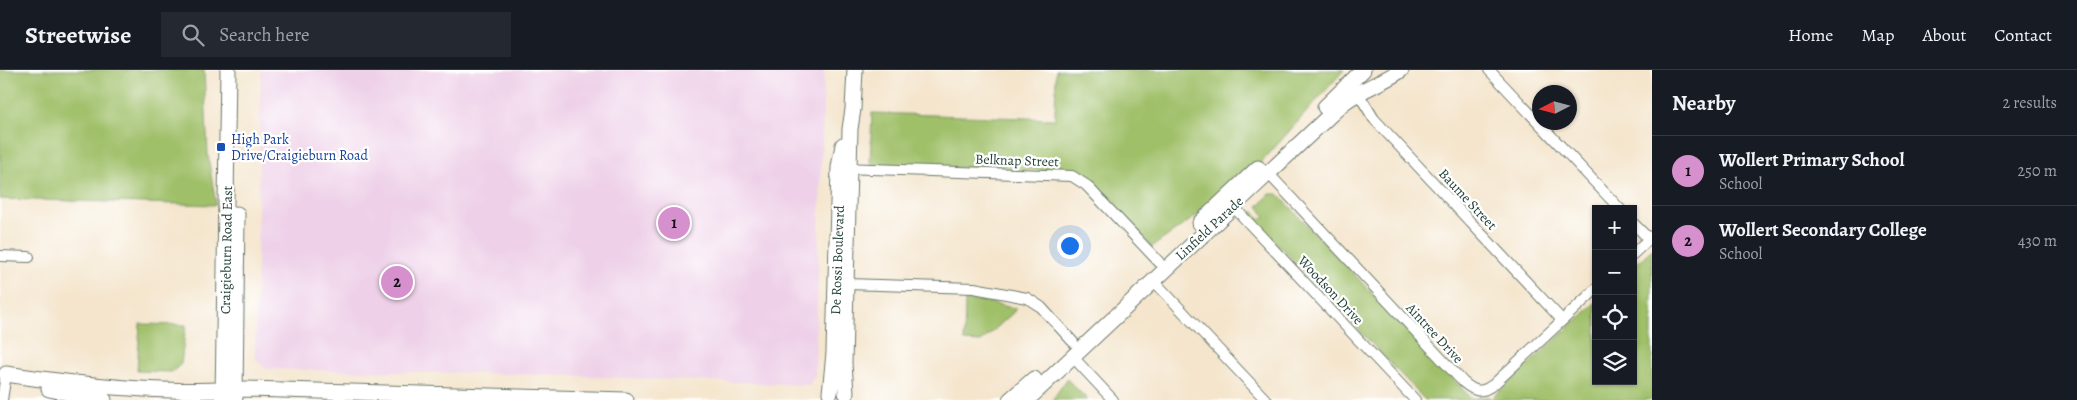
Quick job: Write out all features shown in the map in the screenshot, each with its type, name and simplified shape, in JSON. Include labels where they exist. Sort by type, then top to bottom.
[{"type":"street","name":"Craigieburn Road East","points":[[228,70],[227,234],[229,394]]},
{"type":"street","name":"Craigieburn Road East","points":[[229,394],[239,70]]},
{"type":"street","name":"De Rossi Boulevard","points":[[825,396],[834,353],[845,168],[853,109],[854,70]]},
{"type":"street","name":"Linfield Parade","points":[[1010,400],[1153,280],[1364,70]]},
{"type":"street","name":"Linfield Parade","points":[[1027,400],[1073,349],[1159,262],[1230,202],[1268,173],[1337,109],[1358,93],[1384,82],[1401,70]]},
{"type":"street","points":[[1489,70],[1616,205]]},
{"type":"street","name":"Baume Street","points":[[1358,93],[1374,119],[1562,320]]},
{"type":"street","name":"De Rossi Boulevard","points":[[845,168],[847,284],[844,363],[850,397]]},
{"type":"street","name":"Belknap Street","points":[[845,168],[1072,176],[1086,185],[1159,262]]},
{"type":"street","name":"Aintree Drive","points":[[1268,173],[1463,382],[1474,390],[1484,391],[1494,384],[1592,293]]},
{"type":"street","name":"Woodson Drive","points":[[1230,202],[1415,400]]},
{"type":"street","points":[[1637,227],[1650,238],[1637,250]]},
{"type":"street","points":[[0,256],[29,257]]},
{"type":"street","points":[[1153,280],[1266,400]]},
{"type":"street","points":[[847,284],[974,288],[1027,298],[1041,307],[1113,400]]},
{"type":"street","points":[[3,374],[92,387],[229,394],[626,400]]},
{"type":"street","points":[[2,400],[3,374]]},
{"type":"street","points":[[3,374],[62,393],[104,400]]},
{"type":"street","points":[[825,396],[835,391],[850,397]]},
{"type":"shaded area","points":[[261,70],[824,70],[815,376],[809,385],[551,375],[266,369],[255,358]]},
{"type":"green space","points":[[0,70],[204,70],[208,155],[216,205],[0,199]]},
{"type":"green space","points":[[1056,70],[1344,70],[1242,184],[1152,247],[1092,182],[1083,175],[1073,172],[870,164],[872,113],[1055,119]]},
{"type":"green space","points":[[1270,194],[1278,194],[1472,399],[1488,396],[1491,399],[1592,306],[1592,385],[1637,385],[1637,263],[1652,249],[1652,400],[1425,400],[1253,218],[1253,211],[1260,219],[1265,216],[1258,206]]},
{"type":"green space","points":[[965,300],[988,302],[1017,309],[981,342],[964,341]]},
{"type":"green space","points":[[140,324],[186,325],[181,364],[172,372],[137,371]]},
{"type":"green space","points":[[1067,379],[1088,400],[1052,400]]},
{"type":"place","name":"High Park Drive/Craigieburn Road","points":[[221,147]]},
{"type":"place","name":"Wollert Primary School","points":[[674,223]]},
{"type":"place","name":"Wollert Secondary College","points":[[397,282]]}]
